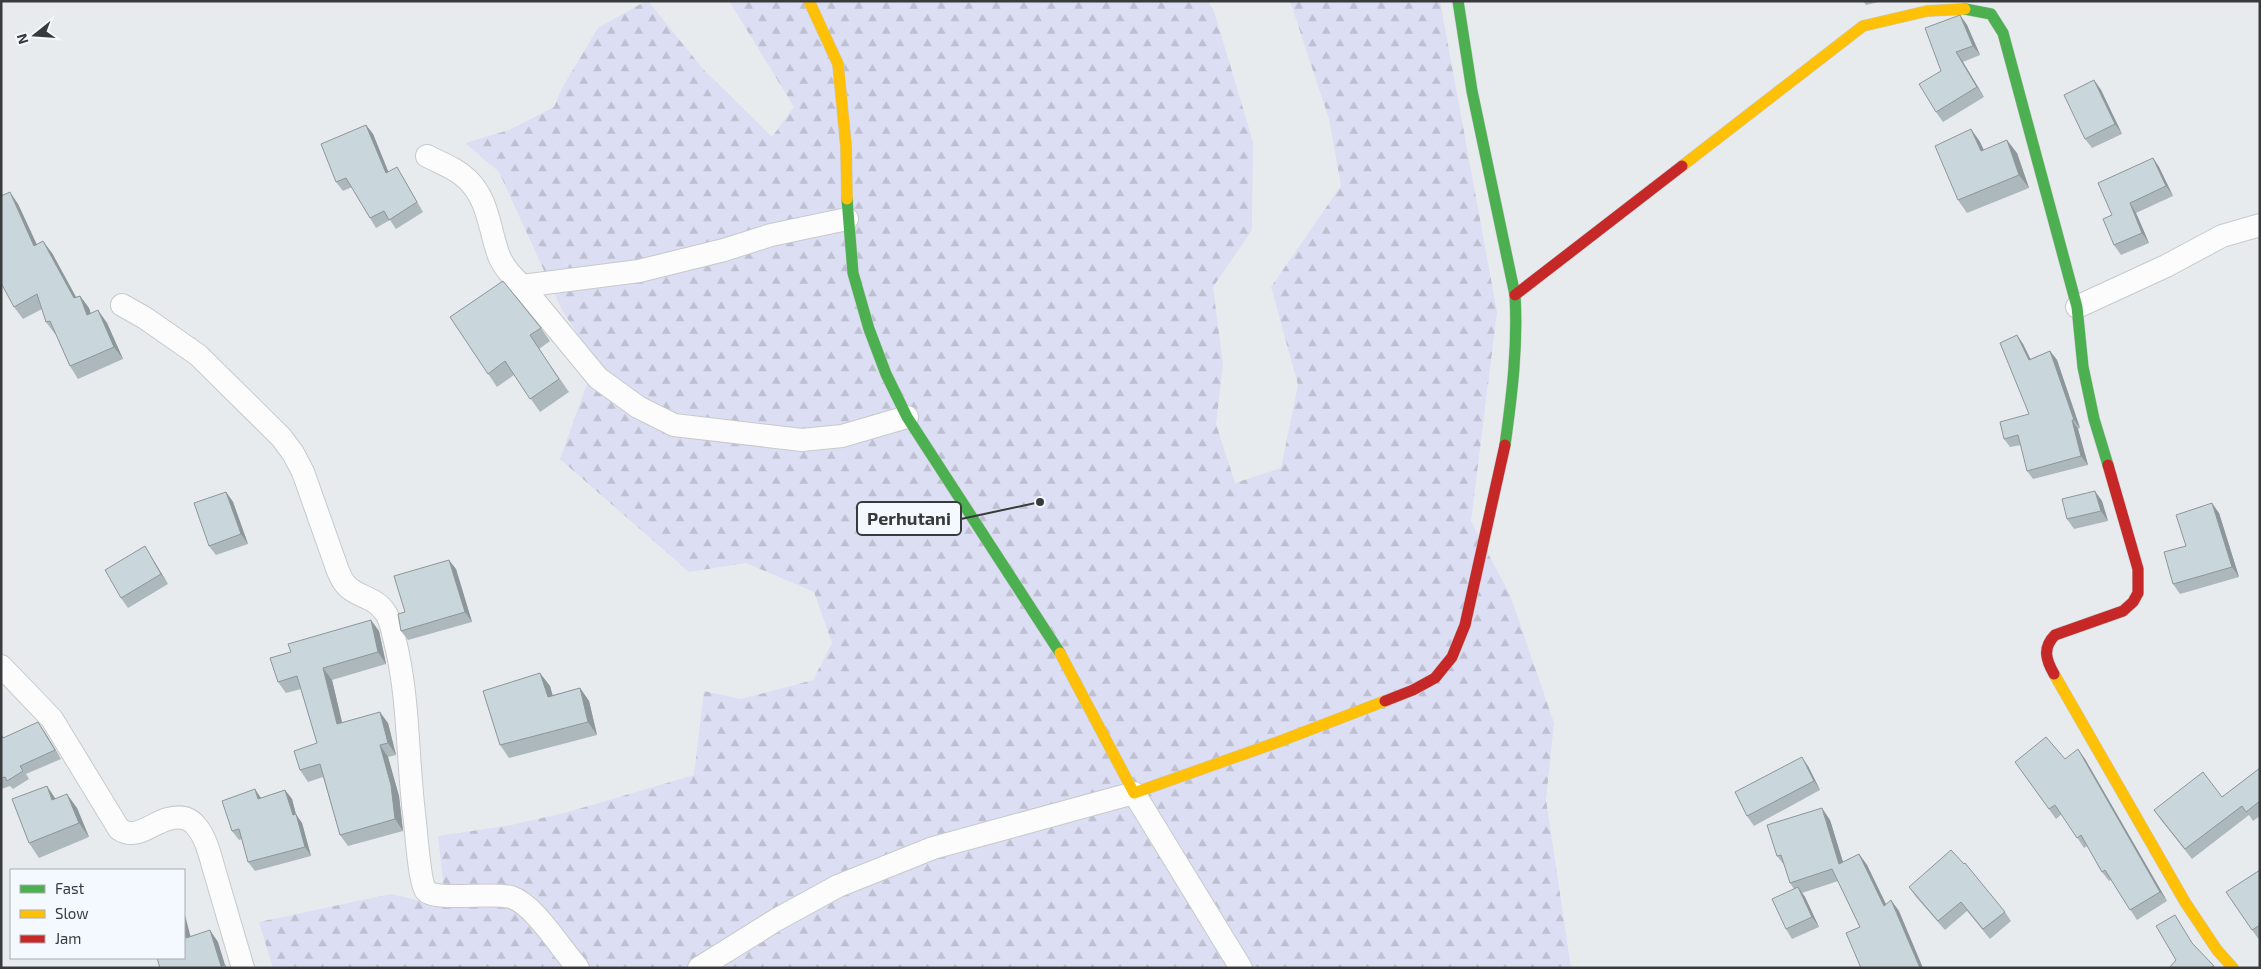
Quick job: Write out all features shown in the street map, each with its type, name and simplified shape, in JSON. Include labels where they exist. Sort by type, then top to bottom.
[{"type":"street","points":[[808,1],[838,64],[846,146],[847,219],[853,273],[869,328],[886,374],[907,417],[1062,657],[1134,793],[1241,968]]},
{"type":"street","points":[[699,968],[800,906],[856,879],[933,848],[1134,793],[1278,742],[1413,690],[1434,678],[1452,657],[1465,625],[1504,449],[1514,386],[1517,329],[1515,294],[1472,91],[1458,1]]},
{"type":"street","points":[[1515,294],[1863,26],[1894,16],[1971,8],[1991,14],[2003,33],[2077,307],[2082,367],[2094,419],[2138,569],[2140,589],[2131,606],[2123,611],[2059,632],[2050,638],[2046,648],[2046,660],[2185,902],[2217,950],[2233,968]]},
{"type":"street","points":[[427,156],[457,171],[467,179],[484,204],[499,256],[506,269],[598,378],[638,407],[674,425],[802,440],[842,436],[907,417]]},
{"type":"street","points":[[522,286],[639,271],[724,250],[771,235],[847,219]]},
{"type":"street","points":[[2077,307],[2166,266],[2222,236],[2260,225]]},
{"type":"street","points":[[122,305],[145,318],[198,355],[282,437],[303,472],[338,571],[346,585],[355,592],[373,599],[386,613],[400,661],[414,807],[425,890],[432,896],[441,897],[477,894],[512,897],[525,906],[538,919],[578,968]]},
{"type":"street","points":[[1,666],[52,719],[119,829],[123,832],[135,834],[168,819],[182,817],[189,819],[198,827],[208,849],[243,968]]},
{"type":"green space","points":[[648,1],[703,69],[772,137],[794,107],[729,1],[1208,1],[1214,11],[1253,142],[1252,230],[1213,287],[1223,364],[1216,424],[1235,483],[1281,468],[1298,385],[1271,287],[1341,186],[1329,119],[1290,1],[1440,1],[1497,312],[1471,521],[1510,595],[1554,723],[1546,800],[1571,968],[273,968],[259,922],[391,894],[446,907],[438,836],[511,825],[568,812],[694,775],[704,691],[741,699],[813,680],[832,643],[814,592],[746,563],[689,572],[560,459],[595,361],[562,310],[499,172],[465,143],[509,130],[554,107],[562,88],[598,28]]},
{"type":"building","points":[[1960,15],[1973,46],[1956,52],[1977,87],[1936,112],[1919,84],[1941,71],[1925,28]]},
{"type":"building","points":[[2094,80],[2115,124],[2085,139],[2064,95]]},
{"type":"building","points":[[366,125],[386,173],[397,167],[417,202],[389,220],[384,211],[370,218],[346,178],[336,182],[321,144]]},
{"type":"building","points":[[1971,129],[1981,151],[2007,140],[2019,175],[1958,200],[1935,146]]},
{"type":"building","points":[[2153,158],[2166,186],[2130,203],[2142,233],[2114,245],[2103,219],[2112,215],[2098,183]]},
{"type":"building","points":[[10,192],[34,246],[43,241],[74,298],[80,296],[87,315],[98,310],[114,347],[70,366],[50,321],[46,322],[37,294],[14,307],[1,283],[1,196]]},
{"type":"building","points":[[503,281],[541,328],[530,335],[559,379],[530,399],[505,361],[488,374],[450,317]]},
{"type":"building","points":[[2017,335],[2029,360],[2050,351],[2074,420],[2072,420],[2081,456],[2027,471],[2018,435],[2004,439],[2000,422],[2029,414],[2000,343]]},
{"type":"building","points":[[2095,491],[2101,511],[2067,519],[2062,499]]},
{"type":"building","points":[[226,492],[241,534],[209,546],[194,503]]},
{"type":"building","points":[[2212,503],[2232,567],[2173,584],[2164,552],[2186,546],[2176,515]]},
{"type":"building","points":[[145,546],[161,574],[121,598],[105,570]]},
{"type":"building","points":[[449,560],[465,612],[401,631],[398,614],[405,612],[394,576]]},
{"type":"building","points":[[371,620],[378,652],[323,668],[337,724],[380,712],[388,743],[380,745],[391,785],[395,819],[340,835],[320,764],[300,770],[294,751],[317,743],[297,676],[278,682],[270,658],[291,652],[288,644]]},
{"type":"building","points":[[540,673],[548,697],[580,688],[588,722],[500,745],[483,691]]},
{"type":"building","points":[[38,722],[55,750],[20,766],[23,771],[7,781],[5,777],[1,778],[1,735],[3,738]]},
{"type":"building","points":[[2046,737],[2065,759],[2078,749],[2160,892],[2130,910],[2105,870],[2102,872],[2081,835],[2077,838],[2055,805],[2049,809],[2015,762]]},
{"type":"building","points":[[1802,757],[1814,781],[1747,816],[1735,792]]},
{"type":"building","points":[[2260,768],[2260,801],[2246,812],[2242,806],[2185,849],[2154,810],[2203,772],[2222,797]]},
{"type":"building","points":[[47,786],[52,800],[67,794],[79,823],[29,843],[12,799]]},
{"type":"building","points":[[255,789],[258,799],[285,790],[293,815],[296,814],[305,847],[248,862],[239,829],[232,831],[222,801]]},
{"type":"building","points":[[1822,808],[1839,864],[1859,854],[1884,906],[1891,900],[1920,968],[1861,968],[1846,933],[1860,927],[1832,869],[1790,883],[1781,855],[1777,856],[1767,825]]},
{"type":"building","points":[[1951,850],[1965,863],[2005,912],[1983,929],[1961,902],[1938,921],[1909,887]]},
{"type":"building","points":[[2260,870],[2260,925],[2252,930],[2226,892]]},
{"type":"building","points":[[1798,887],[1812,917],[1786,929],[1772,899]]},
{"type":"building","points":[[2175,915],[2192,943],[2214,966],[2209,968],[2169,968],[2176,960],[2156,926]]},
{"type":"building","points":[[210,930],[221,966],[225,965],[226,968],[160,968],[157,959],[185,959],[185,934],[186,938]]},
{"type":"traffic: fast","points":[[1458,1],[1472,91],[1515,295],[1515,352],[1505,445]]},
{"type":"traffic: fast","points":[[1965,9],[1991,14],[2003,33],[2077,307],[2083,367],[2094,419],[2108,465]]},
{"type":"traffic: fast","points":[[847,199],[853,273],[869,329],[886,374],[907,417],[1060,653]]},
{"type":"traffic: slow","points":[[809,1],[838,64],[846,146],[847,199]]},
{"type":"traffic: slow","points":[[1682,166],[1863,26],[1927,11],[1965,9]]},
{"type":"traffic: slow","points":[[1060,653],[1134,793],[1278,742],[1385,701]]},
{"type":"traffic: slow","points":[[2054,674],[2185,902],[2217,950],[2233,968]]},
{"type":"traffic: jam","points":[[1515,295],[1682,166]]},
{"type":"traffic: jam","points":[[1385,701],[1413,690],[1435,678],[1452,657],[1465,625],[1505,445]]},
{"type":"traffic: jam","points":[[2054,674],[2047,659],[2047,649],[2055,635],[2123,611],[2133,602],[2138,593],[2138,569],[2108,465]]},
{"type":"place","name":"Perhutani","points":[[1040,502]]}]
